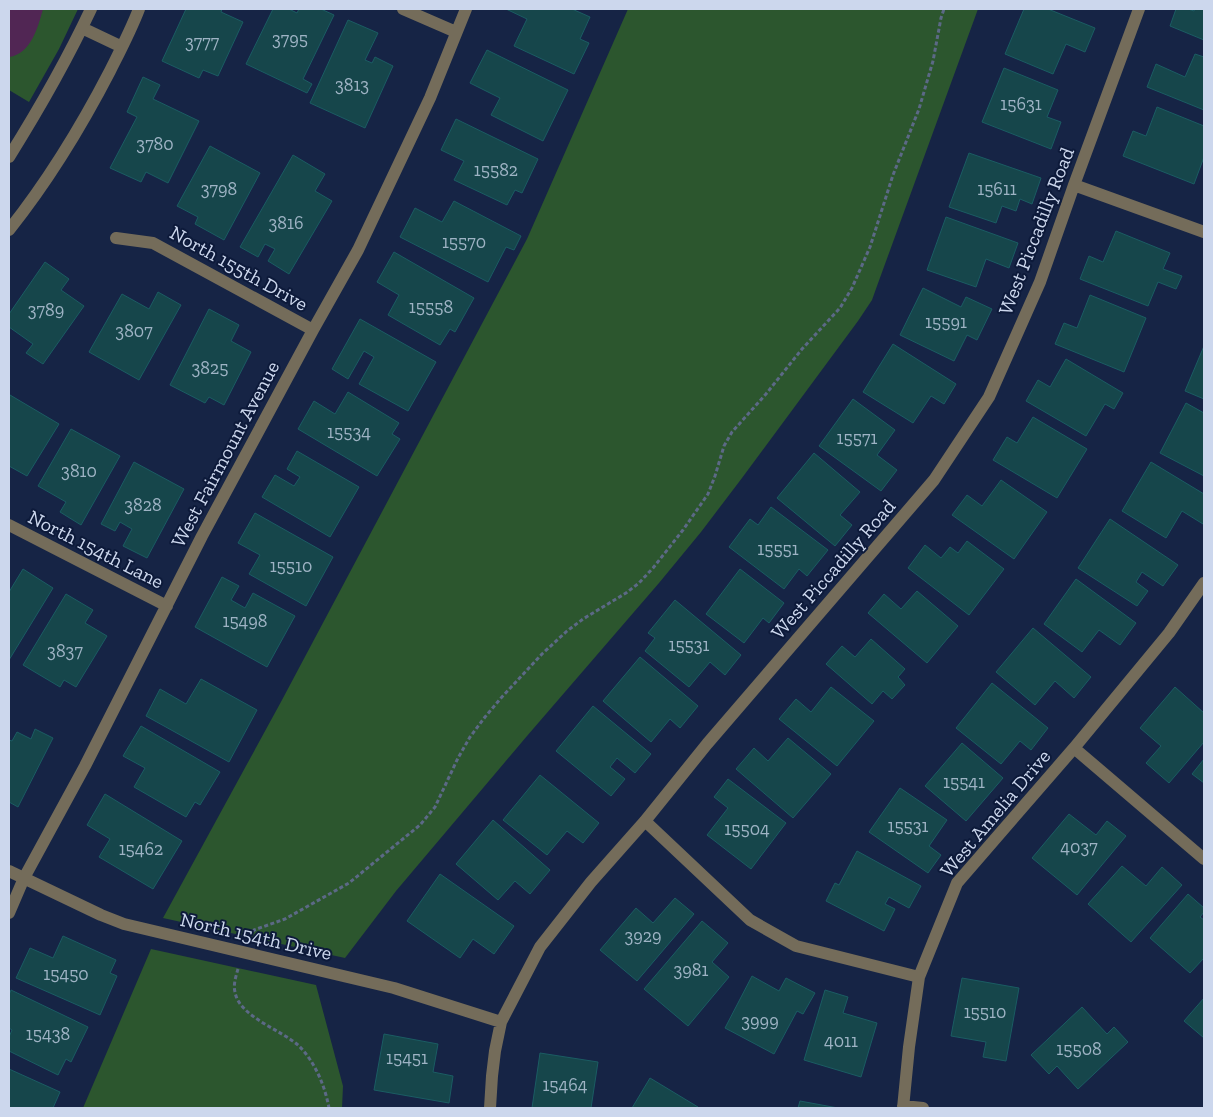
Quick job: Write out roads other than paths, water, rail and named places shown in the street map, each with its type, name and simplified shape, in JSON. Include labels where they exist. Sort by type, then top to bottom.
[{"type":"street","points":[[9,157],[71,52],[91,9]]},
{"type":"street","points":[[9,230],[55,165],[96,97],[134,24],[139,9]]},
{"type":"street","points":[[404,9],[456,32]]},
{"type":"street","name":"West Fairmount Avenue","points":[[9,913],[24,878],[85,766],[202,536],[358,250],[430,98],[466,9]]},
{"type":"street","name":"West Piccadilly Road","points":[[490,1108],[492,1076],[501,1022],[540,947],[591,882],[645,821],[706,744],[934,480],[989,397],[1040,282],[1139,9]]},
{"type":"street","points":[[82,28],[122,47]]},
{"type":"street","points":[[1074,185],[1204,232]]},
{"type":"street","name":"North 155th Drive","points":[[116,238],[154,243],[313,330]]},
{"type":"street","name":"North 154th Lane","points":[[9,525],[166,606]]},
{"type":"street","name":"West Amelia Drive","points":[[903,1107],[919,978],[957,883],[1074,748],[1169,634],[1204,583]]},
{"type":"street","points":[[1074,748],[1204,858]]},
{"type":"street","points":[[645,821],[750,920],[796,946],[919,978]]},
{"type":"street","name":"North 154th Drive","points":[[9,871],[124,924],[394,988],[501,1022]]},
{"type":"street","points":[[903,1107],[923,1108]]}]
